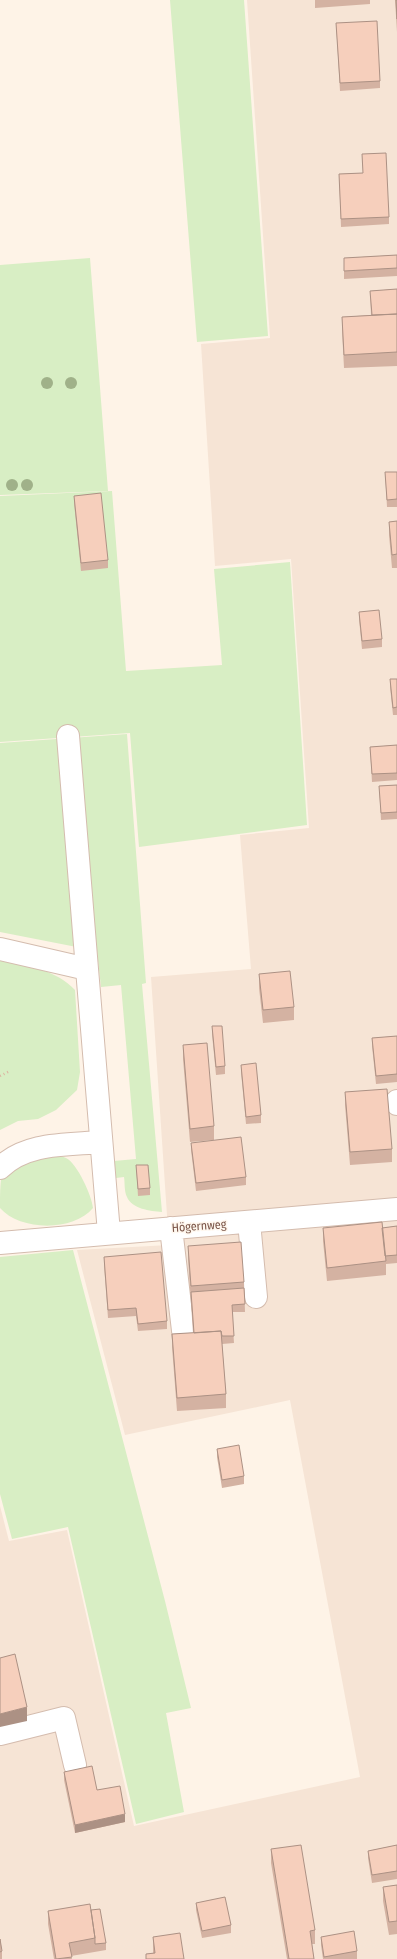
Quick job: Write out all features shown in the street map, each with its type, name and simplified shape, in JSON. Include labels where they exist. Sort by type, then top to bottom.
[{"type":"street","points":[[68,736],[109,1233]]},
{"type":"street","points":[[0,949],[87,969]]},
{"type":"street","points":[[0,1168],[17,1154],[36,1148],[101,1142]]},
{"type":"street","name":"Högernweg","points":[[0,1242],[397,1209]]},
{"type":"street","points":[[249,1222],[256,1296]]},
{"type":"street","points":[[171,1228],[184,1339]]},
{"type":"street","points":[[0,1734],[64,1718],[76,1765]]},
{"type":"path","points":[[0,1076],[10,1071]]},
{"type":"shaded area","points":[[247,0],[397,0],[397,1959],[0,1959],[0,1506],[9,1541],[67,1530],[134,1826],[360,1777],[290,1400],[125,1435],[77,1250],[169,1245],[151,977],[251,969],[240,835],[309,828],[291,559],[215,566],[201,344],[270,338]]},
{"type":"green space","points":[[170,0],[244,0],[268,336],[197,342]]},
{"type":"green space","points":[[90,258],[108,491],[0,495],[0,265]]},
{"type":"green space","points":[[112,491],[126,671],[222,665],[214,569],[290,562],[307,825],[139,847],[130,733],[0,742],[0,496]]},
{"type":"green space","points":[[127,734],[146,983],[142,984],[162,1212],[137,1207],[129,1201],[126,1195],[124,1177],[116,1178],[114,1161],[136,1159],[121,985],[101,987],[97,951],[0,932],[0,743]]},
{"type":"green space","points":[[0,959],[30,966],[50,973],[68,983],[75,990],[80,1072],[77,1090],[56,1110],[38,1119],[18,1121],[0,1130]]},
{"type":"green space","points":[[53,1155],[66,1158],[75,1166],[87,1188],[93,1208],[84,1216],[60,1225],[46,1226],[33,1224],[20,1221],[9,1216],[0,1208],[1,1180],[4,1175],[24,1163]]},
{"type":"green space","points":[[73,1250],[165,1601],[191,1708],[166,1713],[184,1812],[136,1824],[68,1527],[12,1539],[0,1494],[0,1257]]},
{"type":"building","points":[[377,21],[380,81],[340,83],[336,23]]},
{"type":"building","points":[[386,153],[389,217],[341,219],[339,174],[363,173],[362,154]]},
{"type":"building","points":[[397,255],[397,268],[344,271],[344,258]]},
{"type":"building","points":[[397,289],[397,314],[372,315],[370,291]]},
{"type":"building","points":[[397,314],[397,352],[344,355],[342,317]]},
{"type":"building","points":[[385,472],[397,472],[397,499],[387,500]]},
{"type":"building","points":[[101,493],[108,560],[81,563],[74,496]]},
{"type":"building","points":[[397,521],[397,554],[392,555],[389,522]]},
{"type":"building","points":[[379,610],[382,639],[362,641],[359,612]]},
{"type":"building","points":[[390,679],[397,679],[397,707],[393,708]]},
{"type":"building","points":[[397,745],[397,773],[372,774],[370,747]]},
{"type":"building","points":[[397,785],[397,812],[381,813],[379,786]]},
{"type":"building","points":[[290,971],[294,1007],[263,1010],[259,974]]},
{"type":"building","points":[[212,1026],[222,1026],[225,1066],[216,1067]]},
{"type":"building","points":[[397,1036],[397,1074],[376,1076],[372,1038]]},
{"type":"building","points":[[207,1043],[214,1126],[190,1129],[183,1045]]},
{"type":"building","points":[[256,1063],[261,1115],[246,1117],[241,1065]]},
{"type":"building","points":[[387,1089],[392,1149],[350,1152],[345,1092]]},
{"type":"building","points":[[241,1137],[246,1177],[196,1183],[191,1143]]},
{"type":"building","points":[[136,1165],[148,1165],[150,1188],[138,1189]]},
{"type":"building","points":[[382,1222],[386,1261],[327,1268],[323,1228]]},
{"type":"building","points":[[397,1226],[397,1255],[385,1256],[382,1228]]},
{"type":"building","points":[[241,1242],[244,1282],[191,1286],[188,1246]]},
{"type":"building","points":[[161,1252],[167,1321],[138,1324],[136,1308],[108,1310],[104,1257]]},
{"type":"building","points":[[244,1288],[245,1304],[232,1305],[234,1336],[222,1336],[221,1331],[194,1333],[191,1292]]},
{"type":"building","points":[[221,1331],[226,1394],[177,1398],[172,1334]]},
{"type":"building","points":[[239,1445],[244,1476],[222,1480],[217,1449]]},
{"type":"building","points":[[15,1654],[27,1707],[0,1714],[0,1658]]},
{"type":"building","points":[[92,1766],[97,1790],[120,1786],[125,1814],[75,1825],[64,1772]]},
{"type":"building","points":[[301,1845],[315,1930],[310,1931],[314,1959],[289,1959],[271,1849]]},
{"type":"building","points":[[397,1845],[397,1871],[372,1875],[368,1851]]},
{"type":"building","points":[[397,1885],[397,1921],[389,1922],[383,1887]]},
{"type":"building","points":[[225,1897],[231,1925],[202,1931],[196,1903]]},
{"type":"building","points":[[90,1904],[95,1938],[69,1943],[72,1957],[56,1959],[48,1911]]},
{"type":"building","points":[[100,1909],[106,1943],[95,1944],[91,1910]]},
{"type":"building","points":[[354,1931],[357,1951],[324,1957],[321,1937]]},
{"type":"building","points":[[180,1933],[184,1959],[146,1959],[146,1954],[155,1953],[153,1937]]},
{"type":"building","points":[[0,1939],[2,1951],[0,1952]]}]
